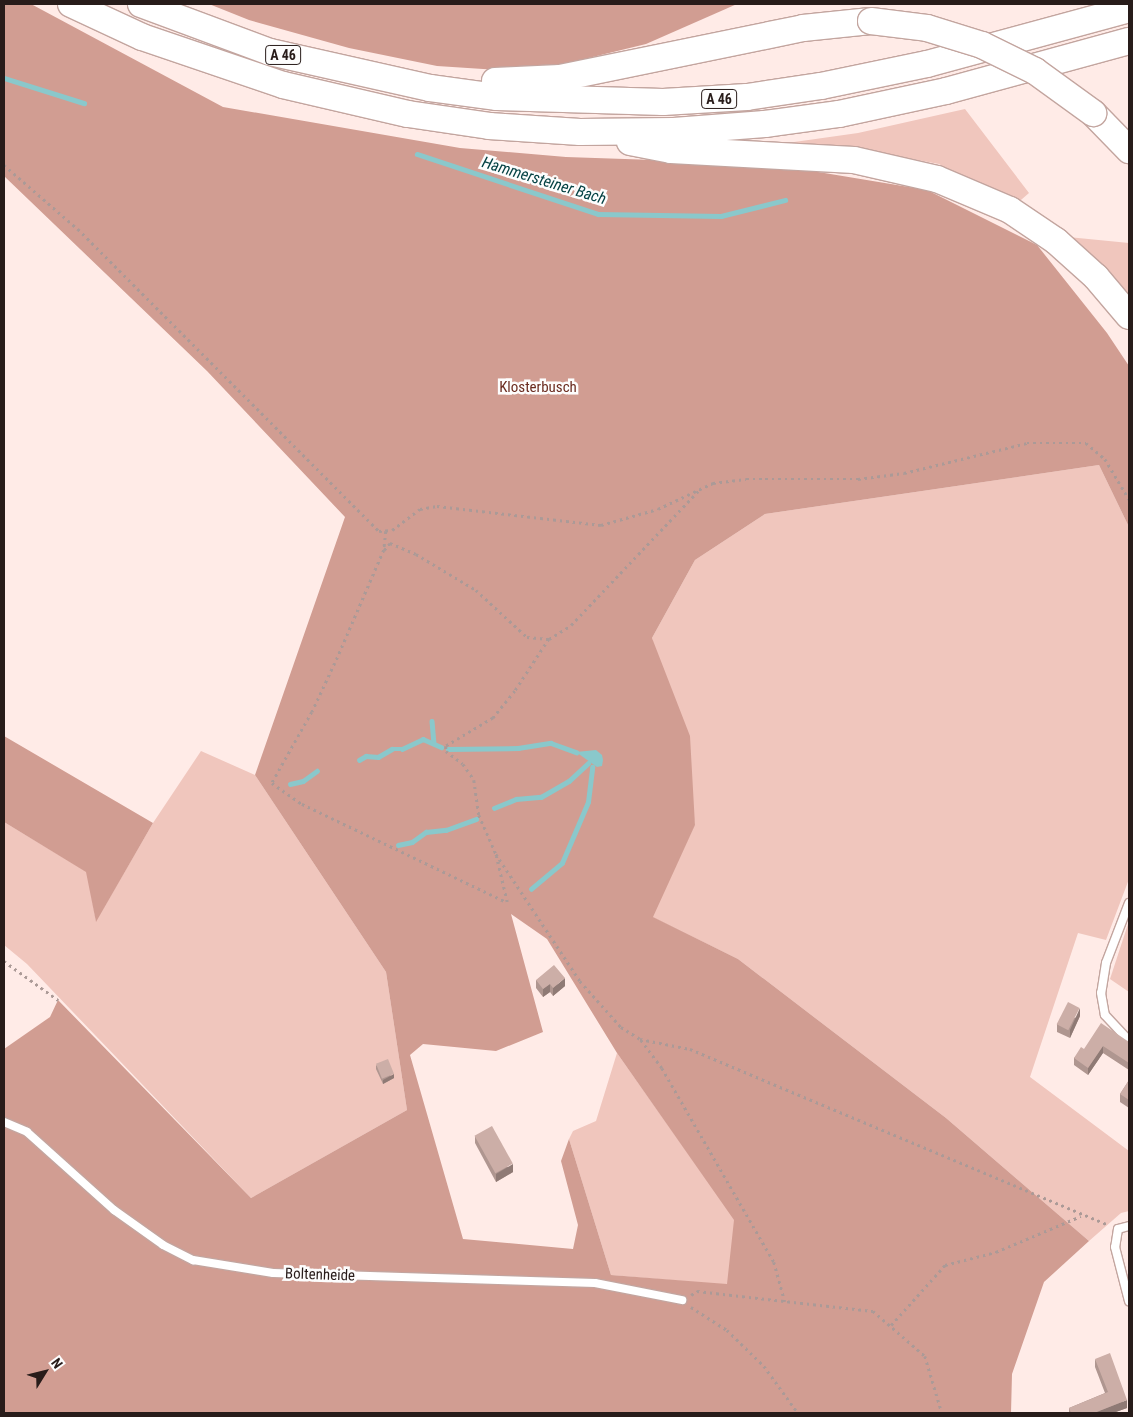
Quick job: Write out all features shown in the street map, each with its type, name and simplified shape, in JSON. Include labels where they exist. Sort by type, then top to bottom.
[{"type":"highway","name":"A 46","points":[[71,4],[142,37],[283,85],[408,114],[489,126],[580,132],[674,131],[765,124],[840,114],[946,91],[1129,41]]},
{"type":"highway","name":"A 46","points":[[141,4],[270,52],[430,88],[497,97],[579,102],[663,102],[747,97],[822,86],[927,64],[1129,9]]},
{"type":"highway","points":[[430,88],[560,78],[803,28],[871,21],[927,28],[982,45],[1034,71],[1093,113],[1129,150]]},
{"type":"highway","points":[[580,132],[671,150],[854,160],[914,172],[960,187],[1010,210],[1056,241],[1096,277],[1129,316]]},
{"type":"lane","points":[[1129,903],[1106,963],[1101,994],[1105,1015],[1129,1041]]},
{"type":"lane","name":"Boltenheide","points":[[4,1122],[27,1132],[130,1222],[163,1245],[193,1260],[273,1273],[595,1283],[682,1300]]},
{"type":"lane","points":[[1129,1226],[1118,1229],[1116,1247],[1129,1301]]},
{"type":"path","points":[[4,165],[78,229],[374,528],[386,531],[399,526],[420,509],[436,506],[600,525],[658,509],[712,483],[746,479],[858,479],[904,473],[1027,443],[1086,443],[1105,459],[1129,499]]},
{"type":"path","points":[[699,489],[570,626],[548,639],[515,691],[493,718],[446,746],[446,751],[463,764],[474,780],[479,815],[496,854],[580,981],[620,1027],[640,1039],[690,1049],[1082,1216],[1118,1229]]},
{"type":"path","points":[[384,550],[386,531]]},
{"type":"path","points":[[496,854],[507,902],[302,804],[272,783],[312,712],[384,550],[390,543],[416,554],[476,590],[527,637],[548,639]]},
{"type":"path","points":[[4,961],[58,1000]]},
{"type":"path","points":[[640,1039],[662,1068],[774,1262],[785,1302]]},
{"type":"path","points":[[891,1325],[945,1265],[996,1252],[1082,1216]]},
{"type":"path","points":[[798,1413],[764,1366],[726,1330],[682,1300],[697,1291],[873,1311],[925,1356],[942,1413]]},
{"type":"shaded area","points":[[965,109],[1029,193],[1014,206],[939,164],[863,150],[780,144],[858,133]]},
{"type":"shaded area","points":[[1068,237],[1129,243],[1129,305]]},
{"type":"shaded area","points":[[1099,465],[1129,527],[1129,879],[1106,940],[1078,933],[1030,1077],[1129,1151],[1129,1211],[1121,1213],[1089,1241],[946,1118],[738,959],[652,917],[695,824],[652,638],[695,560],[765,514]]},
{"type":"shaded area","points":[[201,751],[255,775],[386,972],[407,1110],[251,1198],[27,964],[4,945],[4,822],[87,872],[96,921],[153,823]]},
{"type":"shaded area","points":[[1129,921],[1129,992],[1110,979]]},
{"type":"shaded area","points":[[617,1053],[735,1220],[728,1285],[611,1275],[569,1139],[573,1131],[596,1121]]},
{"type":"green space","name":"Klosterbusch","points":[[4,4],[31,4],[223,107],[460,148],[566,157],[770,164],[927,190],[1037,245],[1107,333],[1129,366],[1129,527],[1099,465],[765,514],[695,560],[652,638],[690,736],[695,825],[653,917],[738,959],[946,1118],[1089,1241],[1044,1282],[1012,1374],[1011,1413],[4,1413],[4,1049],[50,1017],[58,1000],[251,1198],[407,1110],[386,972],[255,775],[345,517],[207,371],[4,176]],"holes":[[[511,914],[547,939],[617,1053],[734,1220],[727,1284],[611,1275],[569,1139],[561,1161],[578,1225],[573,1249],[463,1239],[410,1055],[423,1044],[496,1051],[543,1032]]]},
{"type":"green space","points":[[209,4],[737,4],[646,44],[531,72],[437,66],[349,48],[249,20]]},
{"type":"green space","points":[[4,736],[153,823],[96,922],[86,872],[4,822]]},
{"type":"water","points":[[596,750],[602,755],[602,766],[597,767],[576,752]]},
{"type":"building","points":[[554,965],[565,978],[553,988],[550,984],[543,989],[536,980]]},
{"type":"building","points":[[1068,1002],[1080,1008],[1068,1030],[1057,1024]]},
{"type":"building","points":[[1101,1023],[1129,1042],[1129,1063],[1103,1046],[1088,1068],[1074,1058],[1081,1047],[1084,1049]]},
{"type":"building","points":[[388,1059],[394,1074],[382,1079],[376,1064]]},
{"type":"building","points":[[1129,1080],[1129,1100],[1120,1094]]},
{"type":"building","points":[[492,1126],[513,1164],[495,1173],[475,1136]]},
{"type":"building","points":[[1110,1353],[1127,1400],[1094,1413],[1071,1413],[1069,1408],[1108,1392],[1095,1359]]},
{"type":"waterway","name":"Hammersteiner Bach","points":[[4,78],[84,103]]},
{"type":"waterway","name":"Hammersteiner Bach","points":[[417,154],[598,214],[721,216],[785,200]]},
{"type":"waterway","points":[[432,721],[434,742]]},
{"type":"waterway","points":[[359,760],[366,756],[378,757],[392,749],[402,749],[423,739],[441,747]]},
{"type":"waterway","points":[[448,749],[518,748],[551,743],[576,752]]},
{"type":"waterway","points":[[494,808],[516,799],[541,797],[569,781],[588,763]]},
{"type":"waterway","points":[[531,889],[562,863],[588,802],[592,767]]},
{"type":"waterway","points":[[290,784],[303,781],[317,771]]},
{"type":"waterway","points":[[398,845],[412,842],[426,832],[446,830],[476,819]]}]
